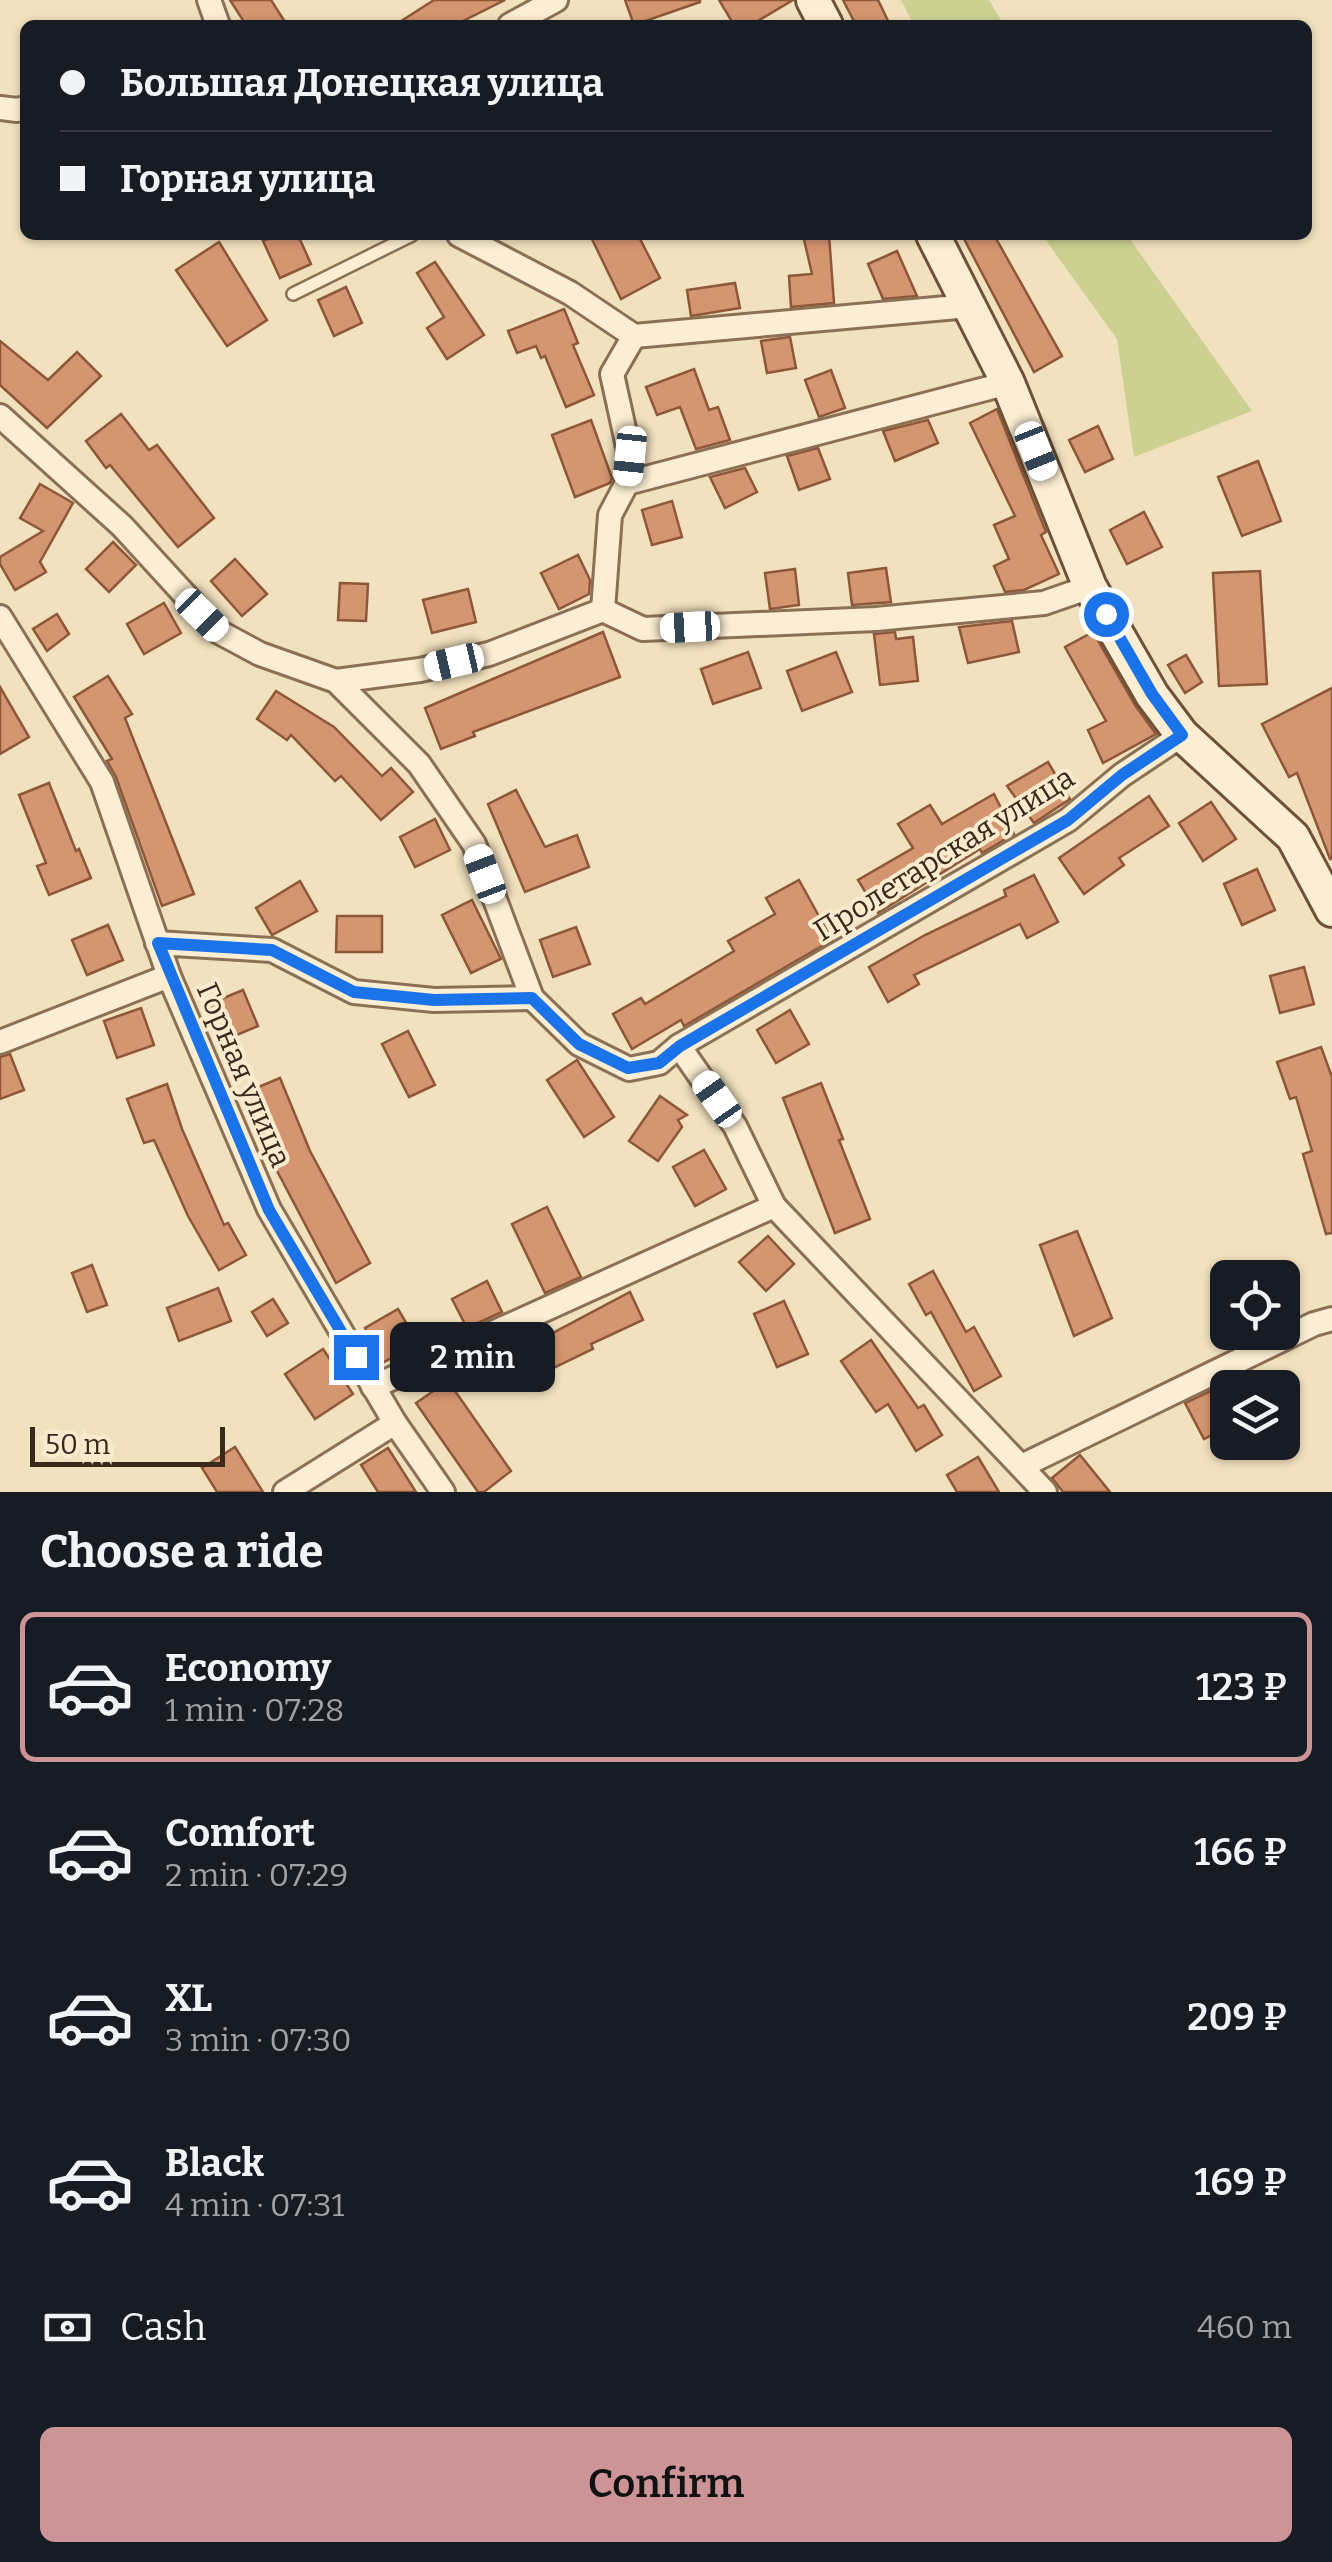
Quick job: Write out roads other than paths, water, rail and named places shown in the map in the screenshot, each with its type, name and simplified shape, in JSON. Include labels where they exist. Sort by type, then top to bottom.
[{"type":"street","points":[[519,20],[556,0]]},
{"type":"street","points":[[469,240],[570,293],[634,336],[969,306]]},
{"type":"street","points":[[936,240],[1008,383],[1090,587],[1152,694],[1182,735],[1293,837],[1332,910]]},
{"type":"street","points":[[603,610],[610,515],[627,483],[630,456],[612,374],[634,336]]},
{"type":"street","points":[[627,483],[1008,383]]},
{"type":"street","name":"Пролетарская улица","points":[[0,416],[122,526],[219,632],[260,654],[336,681],[419,764],[474,844],[532,998],[579,1044],[628,1068],[659,1063],[680,1046],[1068,820],[1122,775],[1182,735]]},
{"type":"street","points":[[336,681],[420,670],[488,654],[603,610],[643,629],[876,619],[1044,603],[1090,587]]},
{"type":"street","name":"Горная улица","points":[[0,617],[102,782],[169,976],[269,1210],[395,1423],[444,1492]]},
{"type":"street","points":[[158,943],[272,950],[354,992],[434,1000],[532,998]]},
{"type":"street","points":[[0,1042],[169,976]]},
{"type":"street","points":[[680,1046],[736,1126],[774,1206],[1045,1492]]},
{"type":"street","points":[[373,1387],[774,1206]]},
{"type":"street","points":[[1022,1466],[1314,1324],[1332,1319]]},
{"type":"street","points":[[285,1492],[395,1423]]},
{"type":"lane","points":[[292,294],[402,240]]}]
